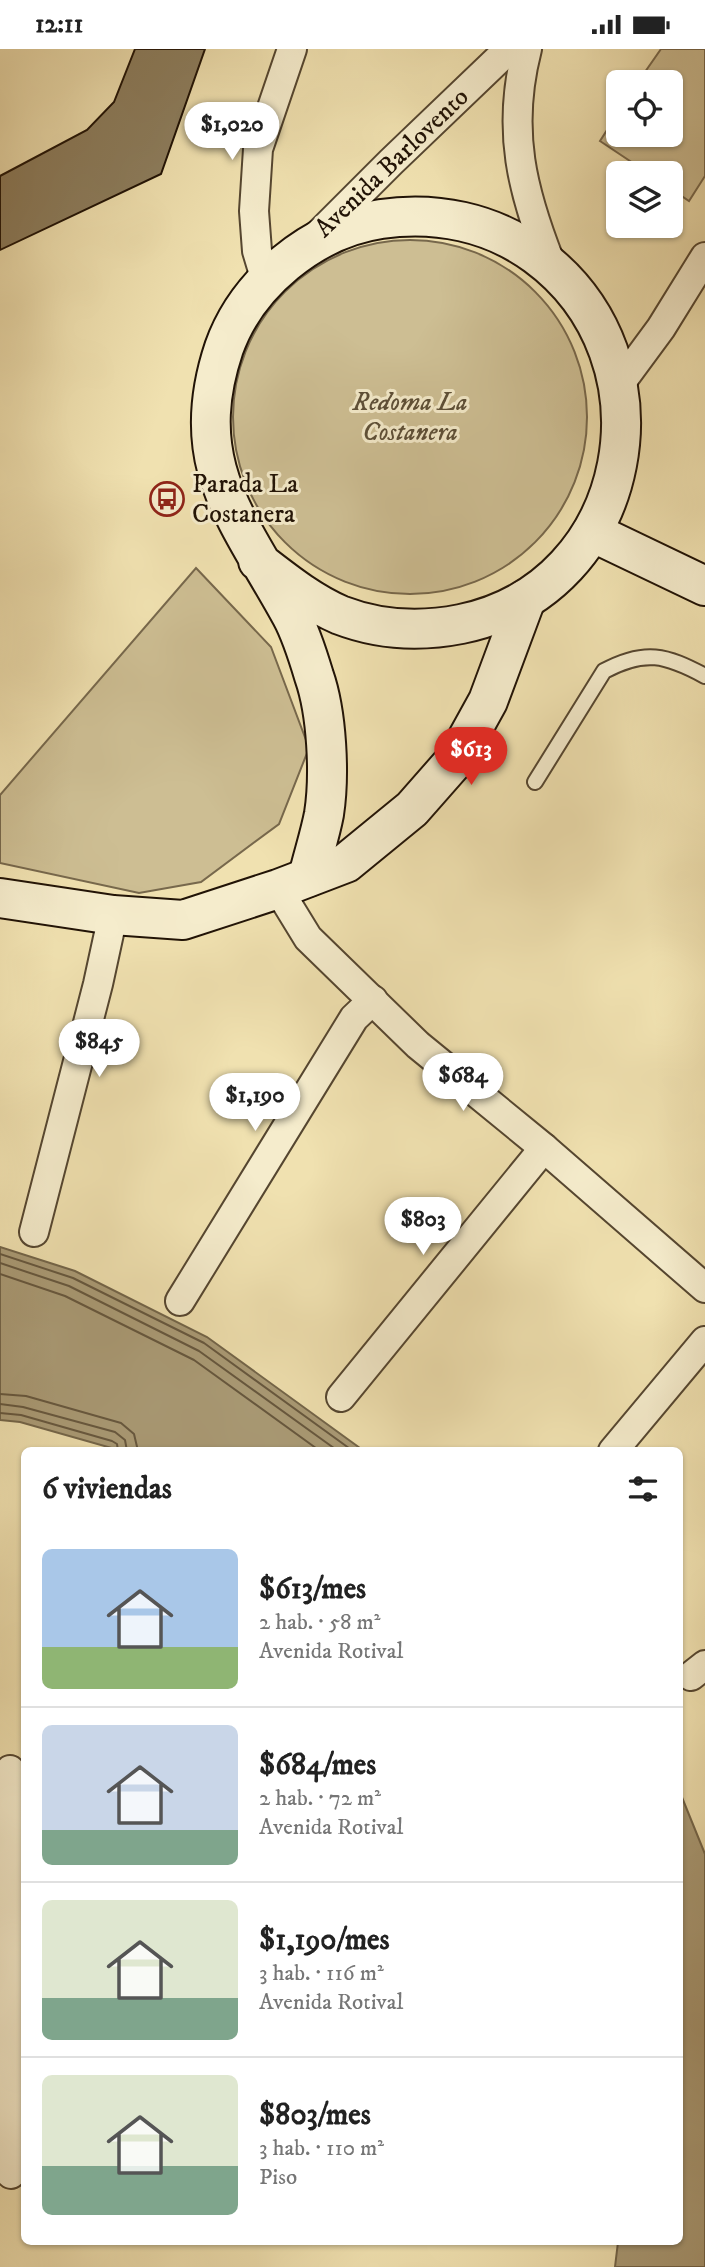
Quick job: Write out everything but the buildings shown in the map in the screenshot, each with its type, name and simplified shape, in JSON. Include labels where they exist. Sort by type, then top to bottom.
[{"type":"main road","points":[[258,561],[298,591],[340,614],[387,628],[435,629],[482,619],[526,599],[559,572],[592,532],[613,486],[622,436],[619,385],[610,352],[596,321],[577,292],[552,267],[522,244],[488,228],[451,219],[414,215],[376,219],[340,230],[306,247],[266,281],[243,310],[225,344],[215,381],[211,418],[213,456],[223,493],[258,561],[293,618],[316,680],[327,746],[324,813],[293,883]]},
{"type":"main road","points":[[592,532],[705,586]]},
{"type":"main road","points":[[0,898],[113,915],[183,920],[346,863],[412,809],[456,758],[488,701],[526,599]]},
{"type":"street","points":[[266,281],[257,251],[254,211],[258,149],[292,49]]},
{"type":"street","name":"Avenida Barlovento","points":[[306,247],[509,49]]},
{"type":"street","points":[[527,49],[520,75],[517,124],[521,173],[534,221],[552,267]]},
{"type":"street","points":[[619,385],[661,328],[705,257]]},
{"type":"street","points":[[293,883],[308,938],[418,1045],[544,1148],[705,1288]]},
{"type":"street","points":[[34,1233],[113,915]]},
{"type":"street","points":[[180,1301],[354,1018],[373,1000]]},
{"type":"street","points":[[341,1397],[544,1148]]},
{"type":"street","points":[[616,1447],[705,1341]]},
{"type":"street","points":[[11,1771],[11,2174]]},
{"type":"lane","points":[[535,782],[604,671],[623,661],[656,656],[677,661],[705,676]]},
{"type":"green space","points":[[661,49],[705,49],[705,176],[689,201],[683,197],[683,161],[630,161],[609,147],[683,147],[683,70],[646,70]]},
{"type":"green space","points":[[606,132],[606,145],[600,141]]},
{"type":"green space","name":"Redoma La Costanera","points":[[393,240],[427,240],[462,247],[509,269],[547,304],[558,318],[580,365],[587,400],[584,452],[574,485],[558,516],[523,554],[509,565],[462,587],[427,594],[393,594],[358,587],[311,565],[273,530],[262,516],[240,469],[233,434],[233,400],[240,365],[262,318],[297,280],[311,269],[358,247]]},
{"type":"green space","points":[[196,568],[271,647],[309,748],[279,824],[201,882],[139,893],[0,863],[0,795]]},
{"type":"water","points":[[0,1247],[75,1271],[207,1337],[358,1447],[108,1447],[20,1422],[0,1420]]},
{"type":"water","points":[[683,1800],[705,1854],[705,2267],[615,2267],[618,2245],[683,2245]]},
{"type":"place","name":"Parada La Costanera","points":[[167,499]]}]
